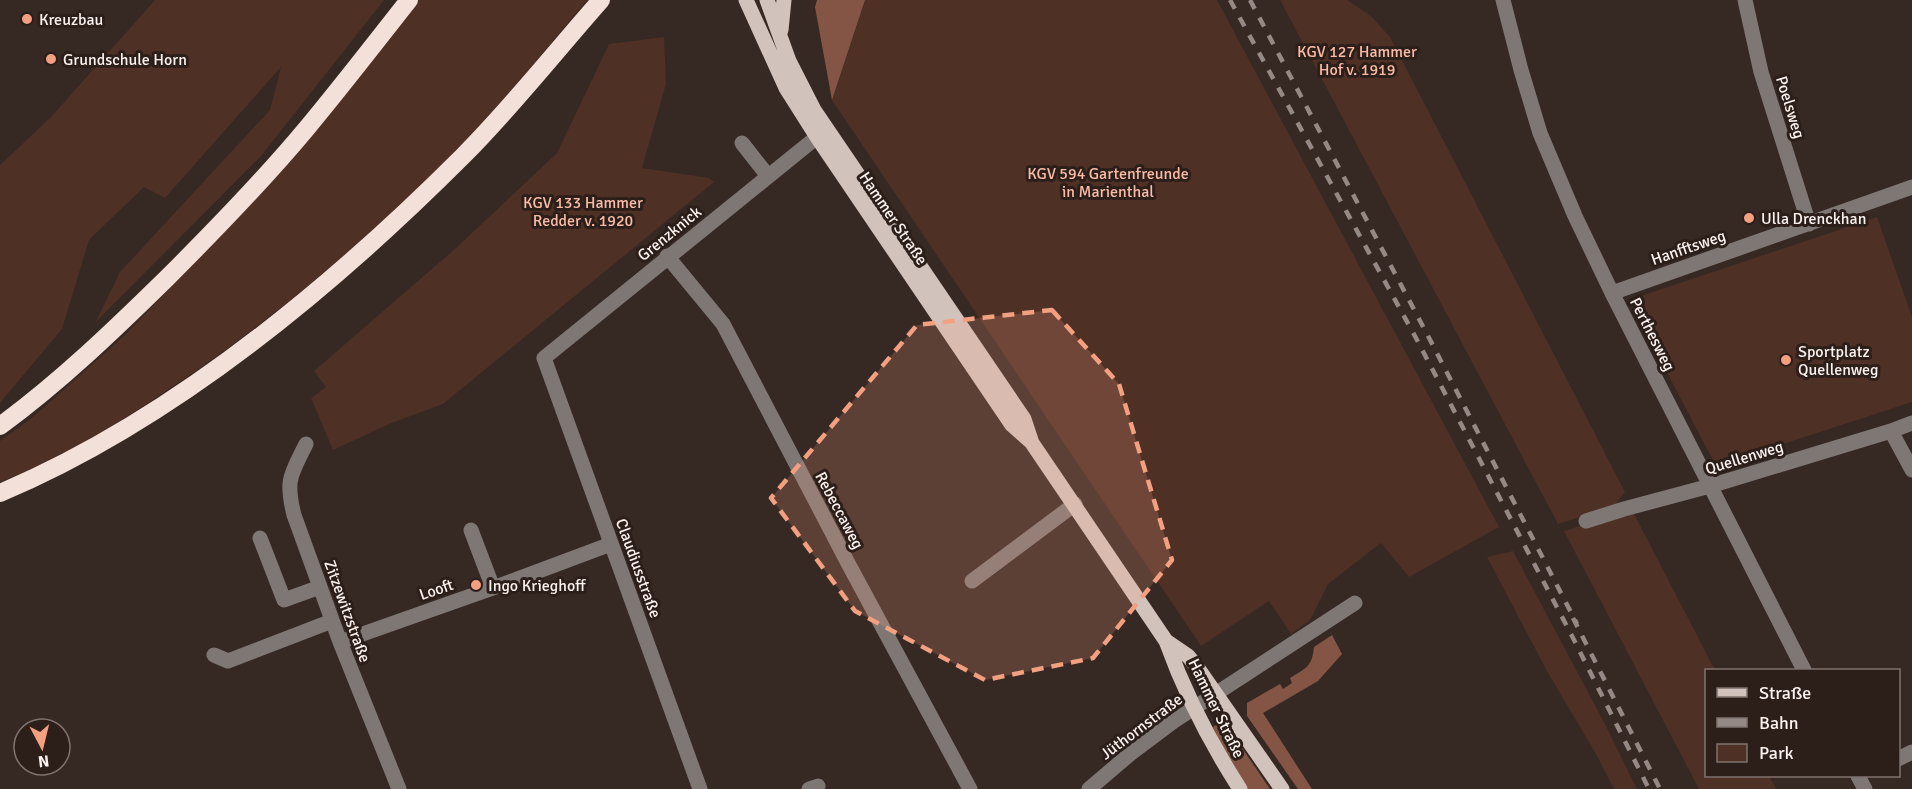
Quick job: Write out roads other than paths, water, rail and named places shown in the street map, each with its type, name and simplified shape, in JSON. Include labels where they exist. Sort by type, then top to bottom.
[{"type":"highway","points":[[0,426],[42,394],[93,349],[193,252],[257,185],[306,129],[409,0]]},
{"type":"highway","points":[[0,493],[68,461],[126,429],[227,360],[304,300],[391,224],[464,155],[601,0]]},
{"type":"main road","name":"Hammer Straße","points":[[746,0],[786,88],[817,137],[1012,425],[1032,443],[1166,641],[1219,757],[1240,789]]},
{"type":"main road","name":"Hammer Straße","points":[[767,0],[789,60],[814,110],[1024,419],[1032,443]]},
{"type":"main road","points":[[781,36],[784,0]]},
{"type":"main road","name":"Hammer Straße","points":[[1166,641],[1188,656],[1282,789]]},
{"type":"street","name":"Perthesweg","points":[[1503,0],[1540,133],[1575,216],[1803,669]]},
{"type":"street","name":"Poelsweg","points":[[1745,0],[1761,72],[1809,224]]},
{"type":"street","name":"Grenzknick","points":[[544,358],[667,256],[817,137]]},
{"type":"street","points":[[742,143],[768,176]]},
{"type":"street","name":"Hanfftsweg","points":[[1612,293],[1912,187]]},
{"type":"street","name":"Rebeccaweg","points":[[667,256],[723,324],[849,566],[970,789]]},
{"type":"street","name":"Claudiusstraße","points":[[544,358],[700,789]]},
{"type":"street","name":"Quellenweg","points":[[1586,521],[1710,486],[1912,423]]},
{"type":"street","points":[[1891,431],[1912,470]]},
{"type":"street","name":"Zitzewitzstraße","points":[[306,444],[290,478],[288,494],[332,621],[399,789]]},
{"type":"street","points":[[972,580],[1075,504]]},
{"type":"street","points":[[471,530],[493,588]]},
{"type":"street","points":[[260,538],[284,600],[320,587]]},
{"type":"street","name":"Looft","points":[[340,642],[611,544]]},
{"type":"street","name":"Hammer Straße","points":[[1216,693],[1355,603]]},
{"type":"street","points":[[214,655],[228,661],[332,621]]},
{"type":"street","name":"Jüthornstraße","points":[[1089,789],[1155,734],[1216,693]]},
{"type":"railway","points":[[1230,0],[1416,338],[1572,636],[1649,789]]},
{"type":"railway","points":[[1250,0],[1577,624]]},
{"type":"railway","points":[[1573,618],[1660,789]]},
{"type":"place","name":"Kreuzbau","points":[[27,19]]},
{"type":"place","name":"Grundschule Horn","points":[[51,59]]},
{"type":"place","name":"Ulla Drenckhan","points":[[1749,218]]},
{"type":"place","name":"Sportplatz Quellenweg","points":[[1786,360]]},
{"type":"place","name":"Ingo Krieghoff","points":[[476,585]]},
{"type":"park label","name":"KGV 127 Hammer Hof v. 1919","points":[[1357,60]]},
{"type":"park label","name":"KGV 594 Gartenfreunde in Marienthal","points":[[1108,182]]},
{"type":"park label","name":"KGV 133 Hammer Redder v. 1920","points":[[583,211]]}]
